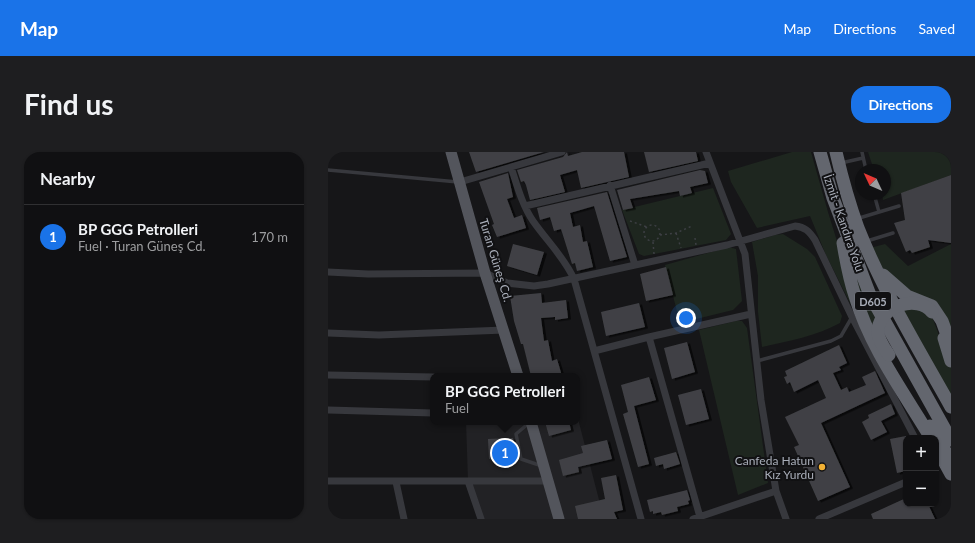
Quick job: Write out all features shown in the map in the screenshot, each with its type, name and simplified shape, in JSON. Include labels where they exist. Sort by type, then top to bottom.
[{"type":"highway","name":"İzmit - Kandıra Yolu","points":[[820,152],[841,221],[870,295],[951,440]]},
{"type":"highway","name":"İzmit - Kandıra Yolu","points":[[837,158],[855,219],[888,294],[951,407]]},
{"type":"highway","points":[[841,221],[847,268],[855,297],[867,326],[886,362],[929,435]]},
{"type":"highway","points":[[876,266],[890,283],[907,296],[932,306],[942,321],[951,346]]},
{"type":"highway","points":[[951,361],[940,328],[929,308],[920,303],[906,303],[884,316],[880,321],[878,330],[879,337],[951,461]]},
{"type":"highway","points":[[939,452],[951,474]]},
{"type":"main road","name":"Turan Güneş Cd.","points":[[451,152],[485,273],[517,373]]},
{"type":"main road","points":[[532,425],[559,519]]},
{"type":"street","points":[[460,182],[562,152]]},
{"type":"street","points":[[706,152],[745,254],[756,362],[776,491],[786,519]]},
{"type":"street","points":[[525,206],[610,185],[710,163]]},
{"type":"street","points":[[511,167],[525,206],[532,220],[564,259],[574,279],[641,519]]},
{"type":"street","points":[[610,185],[635,265]]},
{"type":"street","points":[[328,272],[368,274],[485,273],[507,283],[518,285],[548,284],[656,261],[741,241],[795,226],[803,227],[809,231],[815,240],[852,317],[913,435]]},
{"type":"street","points":[[594,351],[751,314]]},
{"type":"street","points":[[328,333],[379,335],[504,330]]},
{"type":"street","points":[[649,337],[697,518],[776,491]]},
{"type":"street","points":[[328,375],[430,377]]},
{"type":"street","points":[[328,410],[430,413]]},
{"type":"street","points":[[468,480],[481,519]]},
{"type":"street","points":[[328,481],[549,481]]},
{"type":"street","points":[[396,482],[404,519]]},
{"type":"street","points":[[820,519],[903,483]]},
{"type":"lane","points":[[862,152],[864,164]]},
{"type":"lane","points":[[837,158],[863,158]]},
{"type":"lane","points":[[328,170],[460,182]]},
{"type":"lane","points":[[876,200],[879,212]]},
{"type":"lane","points":[[855,219],[899,206]]},
{"type":"lane","points":[[865,242],[893,233]]},
{"type":"lane","points":[[756,362],[831,341],[842,336],[852,317]]},
{"type":"lane","points":[[527,425],[516,434],[521,459],[544,468]]},
{"type":"path","points":[[621,221],[636,222],[647,227]]},
{"type":"path","points":[[652,225],[658,227],[660,235],[658,240],[653,242],[644,236],[644,231],[647,227],[652,225]]},
{"type":"path","points":[[660,235],[676,233],[692,226]]},
{"type":"path","points":[[676,233],[684,254]]},
{"type":"path","points":[[653,242],[656,261]]},
{"type":"shaded area","points":[[792,152],[811,152],[866,335],[826,255],[810,216],[757,228],[731,182],[728,171]]},
{"type":"shaded area","points":[[868,152],[951,152],[951,175],[891,197],[891,164],[872,164]]},
{"type":"shaded area","points":[[713,188],[731,234],[726,240],[644,256],[639,254],[622,210]]},
{"type":"shaded area","points":[[783,234],[807,249],[815,257],[842,316],[840,323],[831,328],[802,338],[762,347],[758,312],[758,276],[752,242]]},
{"type":"shaded area","points":[[885,244],[908,266],[951,244],[951,342],[923,300],[877,265],[870,248]]},
{"type":"shaded area","points":[[729,247],[736,249],[742,301],[733,310],[680,323],[665,265]]},
{"type":"shaded area","points":[[850,256],[878,318],[875,335],[858,296]]},
{"type":"shaded area","points":[[913,305],[933,319],[951,368],[951,399],[900,308]]},
{"type":"shaded area","points":[[736,321],[742,321],[747,328],[768,483],[738,495],[699,330]]},
{"type":"shaded area","points":[[466,425],[580,425],[604,519],[481,519],[468,481]]},
{"type":"building","points":[[469,152],[544,152],[476,172]]},
{"type":"building","points":[[567,152],[568,156],[582,152],[624,152],[629,177],[581,188],[577,170],[560,175],[565,192],[530,200],[526,185],[524,181],[521,182],[517,170],[563,157]]},
{"type":"building","points":[[644,152],[696,152],[698,161],[649,172]]},
{"type":"building","points":[[700,170],[705,171],[708,183],[690,187],[692,193],[680,196],[679,191],[630,199],[633,208],[623,210],[617,190]]},
{"type":"building","points":[[508,173],[513,197],[507,199],[514,218],[522,215],[526,228],[497,237],[479,182]]},
{"type":"building","points":[[951,175],[951,243],[928,240],[930,247],[912,253],[910,250],[906,252],[894,223],[905,220],[901,193]]},
{"type":"building","points":[[607,192],[627,257],[610,261],[594,206],[570,213],[573,227],[580,225],[583,242],[587,241],[593,267],[577,271],[575,263],[572,264],[561,229],[554,231],[550,217],[540,220],[537,208]]},
{"type":"building","points":[[513,244],[544,252],[537,275],[507,266]]},
{"type":"building","points":[[666,267],[673,295],[646,301],[640,274]]},
{"type":"building","points":[[541,293],[542,303],[566,300],[568,318],[555,320],[555,317],[541,318],[544,341],[548,340],[552,361],[557,359],[561,373],[530,373],[523,344],[521,344],[514,321],[510,296]]},
{"type":"building","points":[[639,303],[645,327],[606,336],[601,312]]},
{"type":"building","points":[[687,342],[695,372],[672,379],[664,348]]},
{"type":"building","points":[[839,345],[847,363],[839,367],[841,370],[833,373],[841,390],[847,387],[849,392],[866,385],[862,377],[875,371],[885,393],[821,423],[850,487],[818,501],[794,447],[799,445],[785,417],[826,398],[818,380],[794,392],[790,382],[787,384],[784,377],[787,376],[785,371]]},
{"type":"building","points":[[649,377],[656,400],[634,406],[649,464],[638,467],[623,414],[628,412],[621,385]]},
{"type":"building","points":[[701,389],[709,419],[686,425],[678,395]]},
{"type":"building","points":[[891,404],[895,414],[881,421],[887,432],[871,440],[862,422],[869,418],[868,415]]},
{"type":"building","points":[[546,425],[570,425],[571,430],[549,436]]},
{"type":"building","points":[[903,437],[903,472],[897,473],[890,439]]},
{"type":"building","points":[[513,438],[517,457],[489,459],[488,439]]},
{"type":"building","points":[[607,440],[612,459],[578,467],[579,472],[563,476],[559,460],[583,453],[581,446]]},
{"type":"building","points":[[676,452],[680,464],[664,469],[663,464],[656,466],[654,458]]},
{"type":"building","points":[[616,475],[623,510],[614,512],[617,519],[578,519],[575,506],[605,499],[601,478]]},
{"type":"building","points":[[687,490],[690,500],[688,501],[689,504],[677,507],[678,511],[662,515],[661,512],[653,514],[653,511],[650,512],[647,500]]},
{"type":"building","points":[[903,499],[903,507],[929,507],[935,519],[873,519],[871,514]]},
{"type":"place","name":"BP GGG Petrolleri","points":[[505,453]]},
{"type":"place","name":"Canfeda Hatun Kız Yurdu","points":[[822,467]]}]
